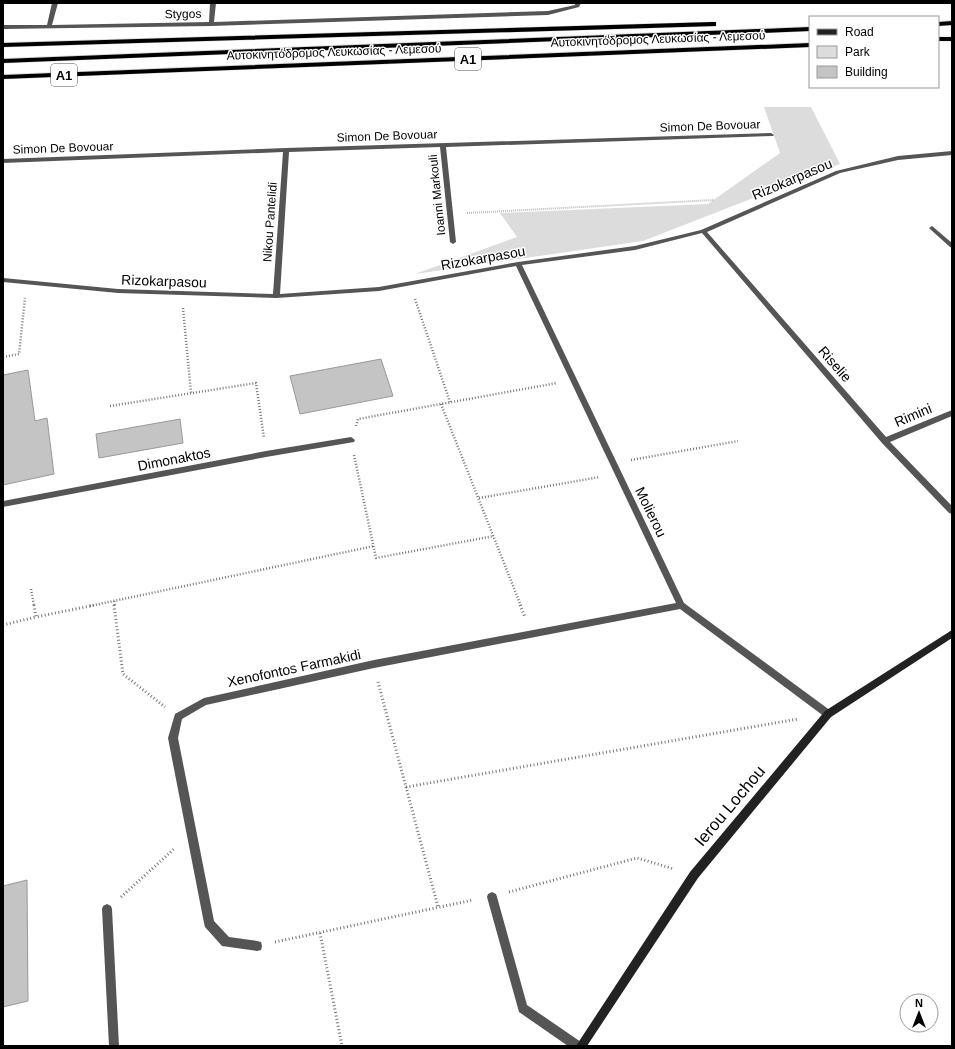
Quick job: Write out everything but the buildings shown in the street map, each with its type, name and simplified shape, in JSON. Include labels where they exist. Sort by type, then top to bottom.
[{"type":"highway","points":[[939,18],[952,18]]},
{"type":"highway","points":[[3,45],[809,22]]},
{"type":"highway","points":[[939,24],[952,23]]},
{"type":"highway","name":"Αυτοκινητόδρομος Λευκωσίας - Λεμεσού","points":[[3,60],[809,29]]},
{"type":"highway","points":[[939,39],[952,39]]},
{"type":"highway","name":"Αυτοκινητόδρομος Λευκωσίας - Λεμεσού","points":[[3,77],[809,45]]},
{"type":"highway","points":[[3,49],[346,48]]},
{"type":"highway","points":[[3,85],[126,73]]},
{"type":"street","points":[[49,26],[55,3]]},
{"type":"street","points":[[211,24],[213,3]]},
{"type":"street","name":"Stygos","points":[[3,27],[211,24],[548,13],[578,4]]},
{"type":"street","name":"Simon De Bovouar","points":[[3,161],[286,150],[771,135]]},
{"type":"street","name":"Ioanni Markouli","points":[[443,145],[453,242]]},
{"type":"street","name":"Nikou Pantelidi","points":[[276,296],[286,150]]},
{"type":"street","name":"Rizokarpasou","points":[[3,280],[118,291],[276,296],[379,289],[518,264],[635,248],[703,231],[838,172],[898,158],[952,153]]},
{"type":"street","points":[[932,228],[952,246]]},
{"type":"street","name":"Riselie","points":[[703,231],[885,441],[952,511]]},
{"type":"street","name":"Molierou","points":[[518,264],[681,605],[828,714]]},
{"type":"street","name":"Rimini","points":[[885,441],[952,413]]},
{"type":"street","name":"Dimonaktos","points":[[3,504],[266,454],[351,440]]},
{"type":"street","name":"Xenofontos Farmakidi","points":[[178,717],[204,702],[374,664],[681,605]]},
{"type":"street","name":"Ierou Lochou","points":[[581,1046],[694,875],[828,714],[952,634]]},
{"type":"street","points":[[178,717],[173,738],[209,923],[226,942],[257,946]]},
{"type":"street","points":[[492,897],[523,1008],[576,1046]]},
{"type":"street","points":[[107,910],[114,1046]]},
{"type":"path","points":[[450,214],[714,200]]},
{"type":"path","points":[[3,357],[19,354],[26,283]]},
{"type":"path","points":[[409,283],[450,402]]},
{"type":"path","points":[[182,293],[191,393]]},
{"type":"path","points":[[494,536],[376,558],[351,440],[358,419],[573,380]]},
{"type":"path","points":[[110,406],[256,383],[266,454]]},
{"type":"path","points":[[441,404],[532,634]]},
{"type":"path","points":[[613,464],[738,441]]},
{"type":"path","points":[[479,498],[618,474]]},
{"type":"path","points":[[3,625],[374,546]]},
{"type":"path","points":[[31,588],[36,617]]},
{"type":"path","points":[[114,601],[123,674],[178,717]]},
{"type":"path","points":[[374,664],[438,907]]},
{"type":"path","points":[[406,787],[828,714]]},
{"type":"path","points":[[107,910],[192,833]]},
{"type":"path","points":[[320,933],[342,1046]]},
{"type":"green space","points":[[764,107],[811,107],[840,164],[643,241],[415,274],[517,237],[500,213],[708,204],[780,153]]}]
